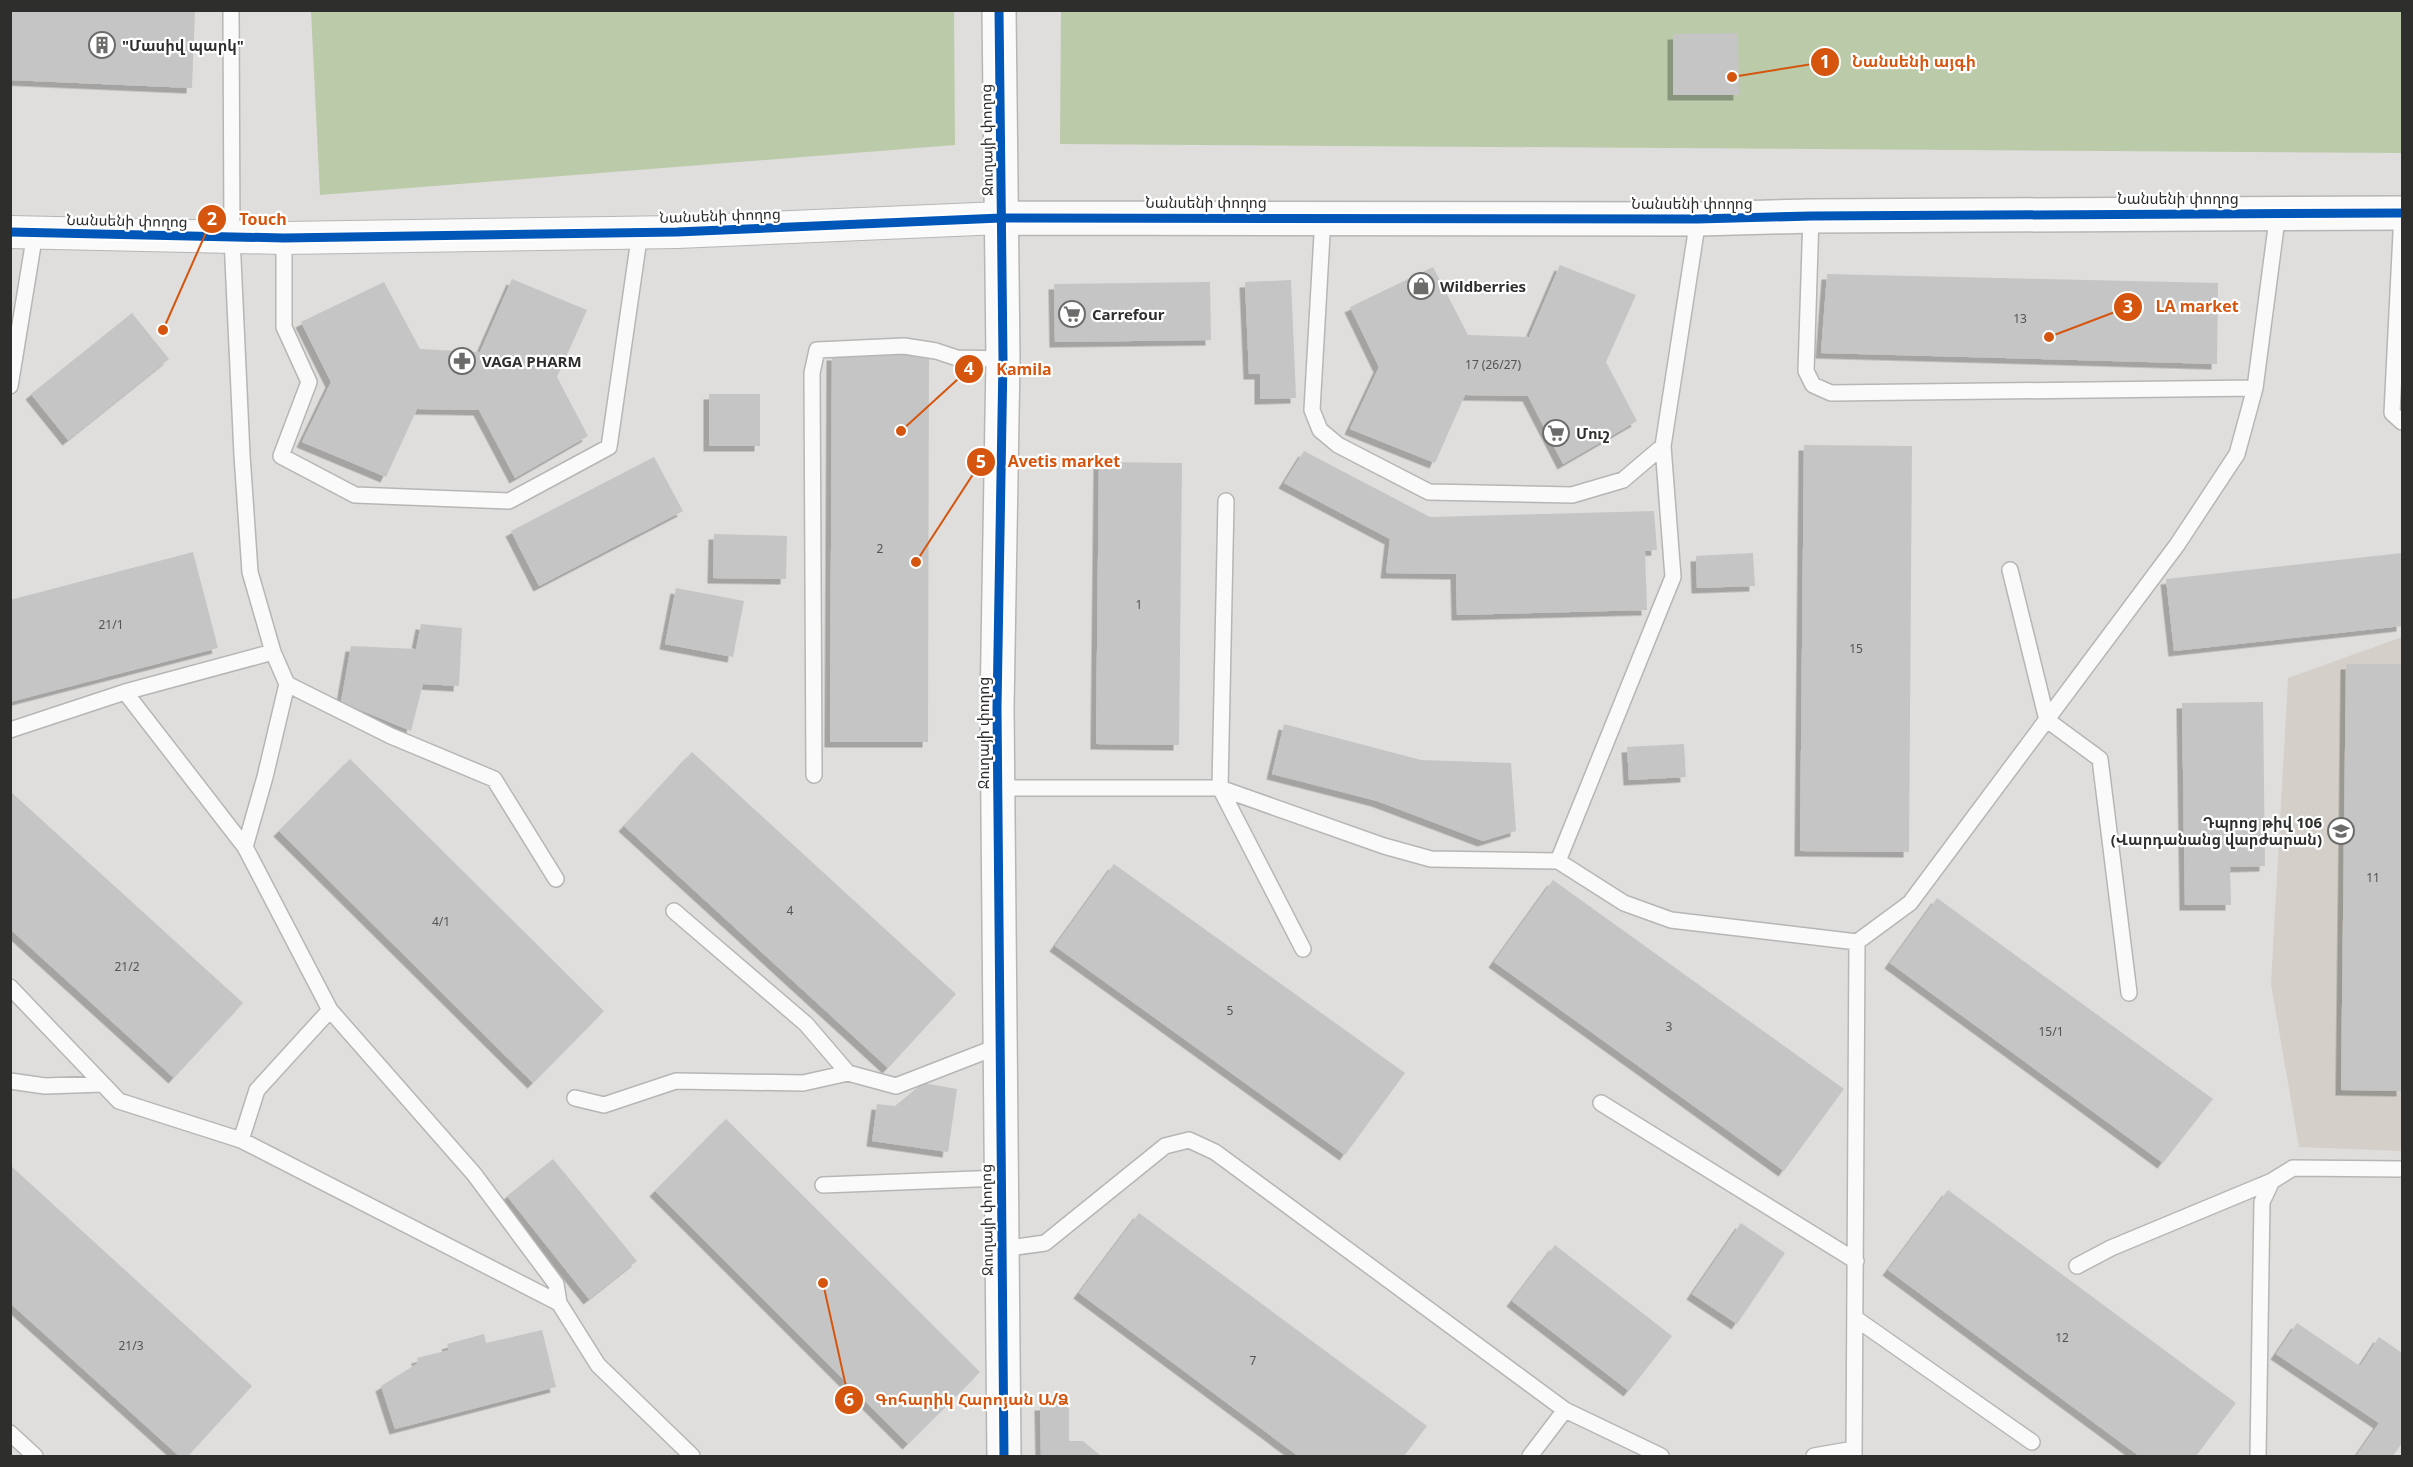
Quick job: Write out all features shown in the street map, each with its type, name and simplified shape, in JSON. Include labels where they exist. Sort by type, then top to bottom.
[{"type":"street","name":"Ջուղայի փողոց","points":[[999,10],[1003,359],[998,788],[1004,1456]]},
{"type":"street","name":"Նանսենի փողոց","points":[[23,233],[284,238],[640,232],[1002,218],[1698,219],[2278,212],[2402,213]]},
{"type":"lane","points":[[231,10],[232,238],[250,572],[273,652],[287,684],[265,777],[245,847]]},
{"type":"lane","points":[[998,788],[1220,788],[1384,846],[1431,859],[1558,861],[1624,903],[1671,920],[1857,942],[1910,903],[2177,545],[2236,454],[2255,388],[2278,212]]},
{"type":"lane","points":[[2402,213],[2392,412],[2403,422]]},
{"type":"lane","points":[[1811,216],[1806,371],[1813,385],[1832,393],[2255,388]]},
{"type":"lane","points":[[1323,217],[1312,410],[1320,430],[1338,445],[1429,492],[1572,495],[1623,480],[1663,446]]},
{"type":"lane","points":[[1558,861],[1673,577],[1663,446],[1698,219]]},
{"type":"lane","points":[[284,238],[284,327],[309,382],[281,456],[355,495],[509,501],[609,447],[640,232]]},
{"type":"lane","points":[[10,386],[23,233]]},
{"type":"lane","points":[[814,775],[812,373],[817,350],[904,346],[936,351],[957,358],[1003,359]]},
{"type":"lane","points":[[1226,501],[1220,788],[1303,949]]},
{"type":"lane","points":[[2010,570],[2047,720],[2100,759],[2129,993]]},
{"type":"lane","points":[[10,730],[125,692],[273,652]]},
{"type":"lane","points":[[287,684],[391,736],[494,779],[556,879]]},
{"type":"lane","points":[[125,692],[245,847],[330,1010],[474,1174],[556,1284],[559,1303],[598,1365],[692,1456]]},
{"type":"lane","points":[[674,911],[807,1024],[848,1073]]},
{"type":"lane","points":[[1814,1456],[1854,1453],[1857,942]]},
{"type":"lane","points":[[10,987],[119,1101],[241,1140],[559,1303]]},
{"type":"lane","points":[[241,1140],[257,1090],[330,1010]]},
{"type":"lane","points":[[575,1098],[604,1105],[676,1082],[803,1083],[848,1073],[896,1086],[999,1046]]},
{"type":"lane","points":[[10,1081],[45,1086],[102,1084]]},
{"type":"lane","points":[[1601,1103],[1856,1260]]},
{"type":"lane","points":[[1002,1249],[1045,1243],[1165,1146],[1189,1140],[1215,1152],[1565,1410],[1661,1456]]},
{"type":"lane","points":[[2077,1266],[2111,1248],[2294,1168],[2403,1169]]},
{"type":"lane","points":[[823,1185],[1001,1178]]},
{"type":"lane","points":[[2258,1456],[2262,1202],[2271,1180]]},
{"type":"lane","points":[[1855,1318],[2032,1442]]},
{"type":"lane","points":[[1530,1456],[1565,1410]]},
{"type":"lane","points":[[10,1433],[35,1456]]},
{"type":"shaded area","name":"Դպրոց թիվ 106 (Վարդանանց վարժարան)","points":[[2402,637],[2402,1151],[2299,1147],[2271,984],[2288,678]]},
{"type":"green space","points":[[311,11],[954,11],[955,145],[320,195]]},
{"type":"green space","points":[[1061,11],[2402,11],[2402,153],[1060,144]]},
{"type":"building","name":"\"Մասիվ պարկ\"","points":[[10,10],[195,10],[192,88],[10,80]]},
{"type":"building","points":[[1738,33],[1739,95],[1673,95],[1673,34]]},
{"type":"building","points":[[1560,265],[1636,295],[1606,362],[1637,421],[1563,464],[1528,396],[1465,395],[1435,463],[1350,429],[1379,367],[1350,307],[1433,267],[1468,335],[1529,337]]},
{"type":"building","points":[[1827,274],[2218,283],[2217,364],[1821,353]]},
{"type":"building","points":[[512,279],[587,310],[557,377],[588,436],[515,478],[479,410],[417,409],[386,477],[302,442],[331,382],[301,322],[384,282],[420,349],[480,352]]},
{"type":"building","points":[[1291,280],[1296,398],[1260,399],[1260,374],[1249,374],[1245,282]]},
{"type":"building","points":[[1210,282],[1211,340],[1055,342],[1054,284]]},
{"type":"building","points":[[132,313],[169,359],[68,440],[31,394]]},
{"type":"building","points":[[832,355],[929,355],[928,742],[830,742]]},
{"type":"building","points":[[709,394],[760,394],[760,446],[709,446]]},
{"type":"building","points":[[1804,445],[1912,446],[1909,852],[1800,851]]},
{"type":"building","points":[[1304,451],[1430,517],[1654,511],[1657,550],[1645,551],[1647,610],[1457,615],[1456,574],[1386,573],[1390,539],[1284,483]]},
{"type":"building","points":[[654,457],[683,511],[539,586],[511,531]]},
{"type":"building","points":[[1099,462],[1182,463],[1179,745],[1096,744]]},
{"type":"building","points":[[714,534],[787,536],[786,579],[713,578]]},
{"type":"building","points":[[193,552],[218,648],[10,702],[10,600]]},
{"type":"building","points":[[1753,553],[1755,586],[1697,588],[1696,556]]},
{"type":"building","points":[[2402,553],[2402,626],[2174,651],[2166,579]]},
{"type":"building","points":[[676,588],[744,601],[733,657],[665,644]]},
{"type":"building","points":[[421,624],[462,628],[459,686],[423,684],[411,731],[341,702],[351,646],[416,649]]},
{"type":"building","points":[[2346,664],[2402,664],[2402,1091],[2341,1090]]},
{"type":"building","points":[[2263,702],[2265,866],[2230,867],[2231,905],[2185,905],[2182,703]]},
{"type":"building","points":[[1284,724],[1421,760],[1511,763],[1516,831],[1483,841],[1377,801],[1272,774]]},
{"type":"building","points":[[1684,744],[1686,777],[1629,780],[1627,747]]},
{"type":"building","points":[[692,752],[956,994],[888,1068],[624,826]]},
{"type":"building","points":[[350,759],[604,1011],[533,1083],[279,831]]},
{"type":"building","points":[[10,791],[243,1003],[174,1078],[10,929]]},
{"type":"building","points":[[1114,864],[1405,1073],[1345,1155],[1055,946]]},
{"type":"building","points":[[1553,880],[1844,1089],[1784,1171],[1494,962]]},
{"type":"building","points":[[1937,898],[2213,1099],[2163,1163],[1890,963]]},
{"type":"building","points":[[923,1083],[957,1089],[948,1152],[872,1141],[877,1104],[895,1106]]},
{"type":"building","points":[[726,1119],[980,1372],[908,1444],[655,1191]]},
{"type":"building","points":[[553,1159],[637,1261],[589,1299],[507,1196]]},
{"type":"building","points":[[10,1165],[252,1386],[188,1456],[179,1456],[10,1303]]},
{"type":"building","points":[[1948,1190],[2236,1403],[2196,1456],[2139,1456],[1888,1270]]},
{"type":"building","points":[[1139,1213],[1427,1426],[1404,1456],[1298,1456],[1079,1293]]},
{"type":"building","points":[[1741,1223],[1785,1253],[1737,1324],[1692,1294]]},
{"type":"building","points":[[1555,1245],[1672,1336],[1629,1391],[1512,1301]]},
{"type":"building","points":[[2297,1323],[2360,1366],[2379,1337],[2402,1353],[2402,1443],[2393,1456],[2356,1456],[2379,1423],[2276,1354]]},
{"type":"building","points":[[542,1330],[556,1387],[395,1429],[381,1386],[418,1363],[417,1358],[449,1350],[447,1344],[484,1334],[486,1343]]},
{"type":"building","points":[[1040,1405],[1069,1405],[1069,1441],[1083,1441],[1101,1456],[1041,1456]]},
{"type":"cycle path","points":[[999,10],[1003,359],[997,708],[1004,1456]]},
{"type":"cycle path","points":[[10,232],[284,238],[677,232],[1001,218],[1698,219],[1811,216],[2402,213]]},
{"type":"place","name":"\"Մասիվ պարկ\"","points":[[102,45]]},
{"type":"place","name":"Նանսենի այգի","points":[[1732,77]]},
{"type":"place","name":"Wildberries","points":[[1421,286]]},
{"type":"place","name":"Carrefour","points":[[1072,314]]},
{"type":"place","name":"Touch","points":[[163,330]]},
{"type":"place","name":"LA market","points":[[2049,337]]},
{"type":"place","name":"VAGA PHARM","points":[[462,361]]},
{"type":"place","name":"Kamila","points":[[901,431]]},
{"type":"place","name":"Մուշ","points":[[1556,433]]},
{"type":"place","name":"Avetis market","points":[[916,562]]},
{"type":"place","name":"Դպրոց թիվ 106 (Վարդանանց վարժարան)","points":[[2341,831]]},
{"type":"place","name":"Գոհարիկ Հարոյան Ա/Ձ","points":[[823,1283]]}]
